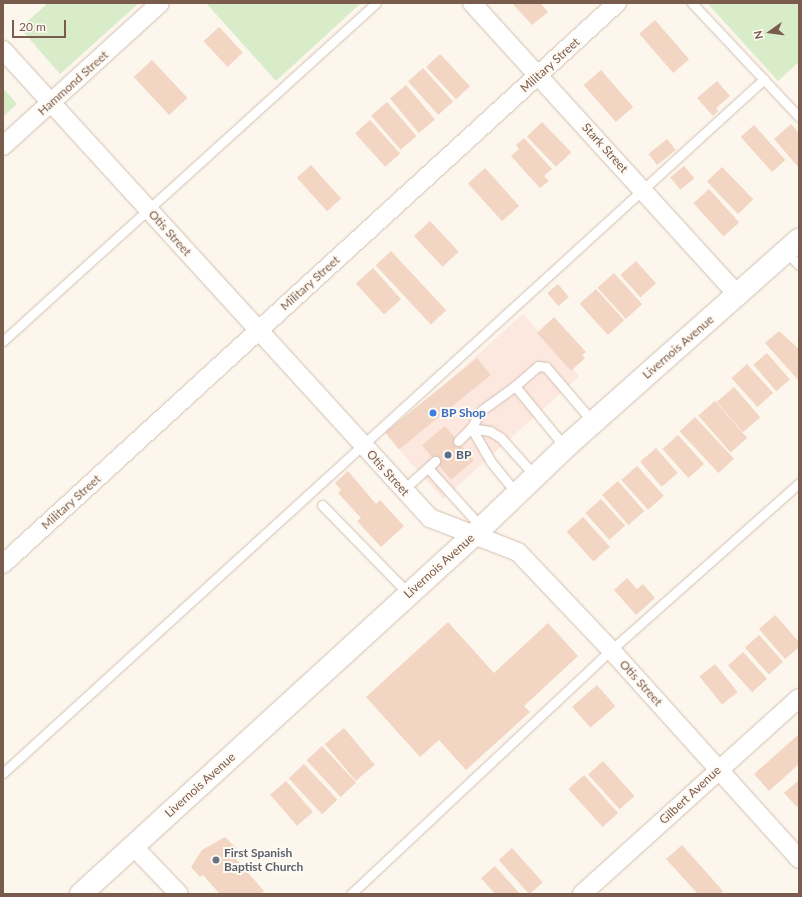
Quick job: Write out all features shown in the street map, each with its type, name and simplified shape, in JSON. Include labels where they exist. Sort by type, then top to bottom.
[{"type":"main road","name":"Livernois Avenue","points":[[81,894],[410,594],[593,422],[738,294],[795,252]]},
{"type":"street","name":"Hammond Street","points":[[3,146],[160,3]]},
{"type":"street","name":"Stark Street","points":[[472,3],[738,294]]},
{"type":"street","name":"Military Street","points":[[3,564],[617,3]]},
{"type":"street","name":"Otis Street","points":[[3,50],[430,518],[478,531],[518,552],[611,650],[799,859]]},
{"type":"street","name":"Gilbert Avenue","points":[[582,894],[717,769],[799,698]]},
{"type":"street","points":[[133,846],[179,894]]},
{"type":"lane","points":[[3,341],[376,3]]},
{"type":"lane","points":[[692,3],[799,117]]},
{"type":"lane","points":[[3,773],[764,80]]},
{"type":"lane","points":[[458,441],[471,428],[482,410],[515,386],[538,366],[546,367],[593,422]]},
{"type":"lane","points":[[515,386],[565,448]]},
{"type":"lane","points":[[471,428],[490,431],[501,438],[535,476]]},
{"type":"lane","points":[[471,428],[491,462],[517,494]]},
{"type":"lane","points":[[404,489],[435,461]]},
{"type":"lane","points":[[428,468],[478,531]]},
{"type":"lane","points":[[351,894],[611,650],[799,483]]},
{"type":"lane","points":[[322,505],[410,594]]},
{"type":"shaded area","points":[[523,314],[579,376],[443,499],[387,436]]},
{"type":"green space","points":[[48,3],[139,3],[60,74],[20,28]]},
{"type":"green space","points":[[206,3],[361,3],[276,81]]},
{"type":"green space","points":[[707,3],[799,3],[799,62],[778,81]]},
{"type":"green space","points":[[3,88],[17,104],[3,117]]},
{"type":"building","points":[[512,3],[540,3],[548,12],[532,25]]},
{"type":"building","points":[[655,20],[689,59],[673,73],[639,34]]},
{"type":"building","points":[[219,27],[243,53],[228,67],[204,41]]},
{"type":"building","points":[[440,54],[470,86],[456,99],[426,67]]},
{"type":"building","points":[[152,60],[187,98],[169,115],[134,77]]},
{"type":"building","points":[[423,68],[453,101],[438,115],[408,81]]},
{"type":"building","points":[[601,70],[633,107],[616,122],[584,85]]},
{"type":"building","points":[[717,81],[730,96],[716,108],[718,111],[713,116],[697,98]]},
{"type":"building","points":[[406,85],[435,119],[419,133],[390,98]]},
{"type":"building","points":[[387,102],[417,136],[401,150],[371,116]]},
{"type":"building","points":[[370,120],[400,153],[385,167],[355,133]]},
{"type":"building","points":[[542,122],[571,152],[556,167],[527,137]]},
{"type":"building","points":[[791,124],[799,133],[799,168],[774,139]]},
{"type":"building","points":[[754,125],[785,160],[772,172],[741,137]]},
{"type":"building","points":[[524,138],[552,169],[544,176],[549,181],[540,188],[511,156],[519,149],[516,145]]},
{"type":"building","points":[[667,139],[676,150],[657,165],[648,154]]},
{"type":"building","points":[[311,165],[341,198],[327,211],[297,178]]},
{"type":"building","points":[[684,166],[694,178],[680,190],[670,178]]},
{"type":"building","points":[[722,167],[753,199],[738,214],[707,182]]},
{"type":"building","points":[[485,168],[519,206],[502,221],[468,183]]},
{"type":"building","points":[[709,189],[739,222],[724,236],[693,203]]},
{"type":"building","points":[[430,221],[459,252],[443,267],[414,236]]},
{"type":"building","points":[[391,251],[446,310],[431,325],[376,265]]},
{"type":"building","points":[[636,261],[656,283],[640,297],[620,275]]},
{"type":"building","points":[[373,268],[401,299],[384,315],[356,283]]},
{"type":"building","points":[[614,273],[642,304],[626,319],[598,288]]},
{"type":"building","points":[[558,284],[569,297],[558,306],[547,293]]},
{"type":"building","points":[[596,289],[624,320],[608,335],[580,304]]},
{"type":"building","points":[[554,317],[586,352],[582,355],[585,358],[571,371],[537,333]]},
{"type":"building","points":[[779,331],[799,349],[799,381],[765,343]]},
{"type":"building","points":[[767,353],[790,379],[776,391],[753,365]]},
{"type":"building","points":[[477,358],[491,375],[399,449],[385,432]]},
{"type":"building","points":[[747,364],[773,393],[757,407],[731,378]]},
{"type":"building","points":[[734,387],[760,417],[743,432],[717,402]]},
{"type":"building","points":[[715,401],[747,438],[731,452],[698,415]]},
{"type":"building","points":[[695,417],[734,459],[719,473],[680,431]]},
{"type":"building","points":[[445,426],[474,460],[451,480],[422,445]]},
{"type":"building","points":[[678,435],[704,464],[688,478],[662,449]]},
{"type":"building","points":[[656,448],[678,473],[662,487],[640,462]]},
{"type":"building","points":[[637,466],[664,496],[648,510],[621,480]]},
{"type":"building","points":[[348,471],[376,504],[380,500],[404,526],[381,547],[357,521],[361,518],[338,493],[341,490],[335,483]]},
{"type":"building","points":[[618,481],[644,511],[628,525],[602,495]]},
{"type":"building","points":[[601,499],[625,526],[609,540],[585,513]]},
{"type":"building","points":[[583,517],[610,547],[593,561],[567,532]]},
{"type":"building","points":[[627,578],[637,589],[643,584],[655,598],[636,615],[614,590]]},
{"type":"building","points":[[775,615],[799,642],[799,647],[785,659],[759,629]]},
{"type":"building","points":[[448,622],[494,673],[548,623],[578,656],[524,706],[530,712],[466,770],[439,740],[420,757],[366,697]]},
{"type":"building","points":[[759,635],[783,662],[769,674],[745,648]]},
{"type":"building","points":[[743,652],[767,679],[752,692],[728,665]]},
{"type":"building","points":[[715,664],[738,692],[722,705],[699,677]]},
{"type":"building","points":[[597,685],[615,706],[590,728],[572,707]]},
{"type":"building","points":[[344,728],[375,765],[356,781],[325,744]]},
{"type":"building","points":[[799,734],[799,764],[769,791],[754,774]]},
{"type":"building","points":[[322,746],[356,783],[341,797],[307,760]]},
{"type":"building","points":[[603,761],[634,796],[620,809],[588,774]]},
{"type":"building","points":[[304,764],[337,800],[322,814],[289,778]]},
{"type":"building","points":[[584,775],[618,813],[603,827],[568,789]]},
{"type":"building","points":[[799,780],[799,805],[797,807],[784,793]]},
{"type":"building","points":[[286,781],[313,812],[297,826],[270,795]]},
{"type":"building","name":"First Spanish Baptist Church","points":[[225,837],[236,848],[230,852],[264,891],[261,894],[220,894],[203,875],[200,877],[191,867],[202,850]]},
{"type":"building","points":[[682,845],[723,891],[720,894],[698,894],[666,859]]},
{"type":"building","points":[[512,848],[543,882],[529,894],[499,860]]},
{"type":"building","points":[[495,866],[520,894],[495,894],[481,878]]},
{"type":"place","name":"BP Shop","points":[[433,413]]},
{"type":"place","name":"BP","points":[[448,455]]},
{"type":"place","name":"First Spanish Baptist Church","points":[[216,860]]}]
